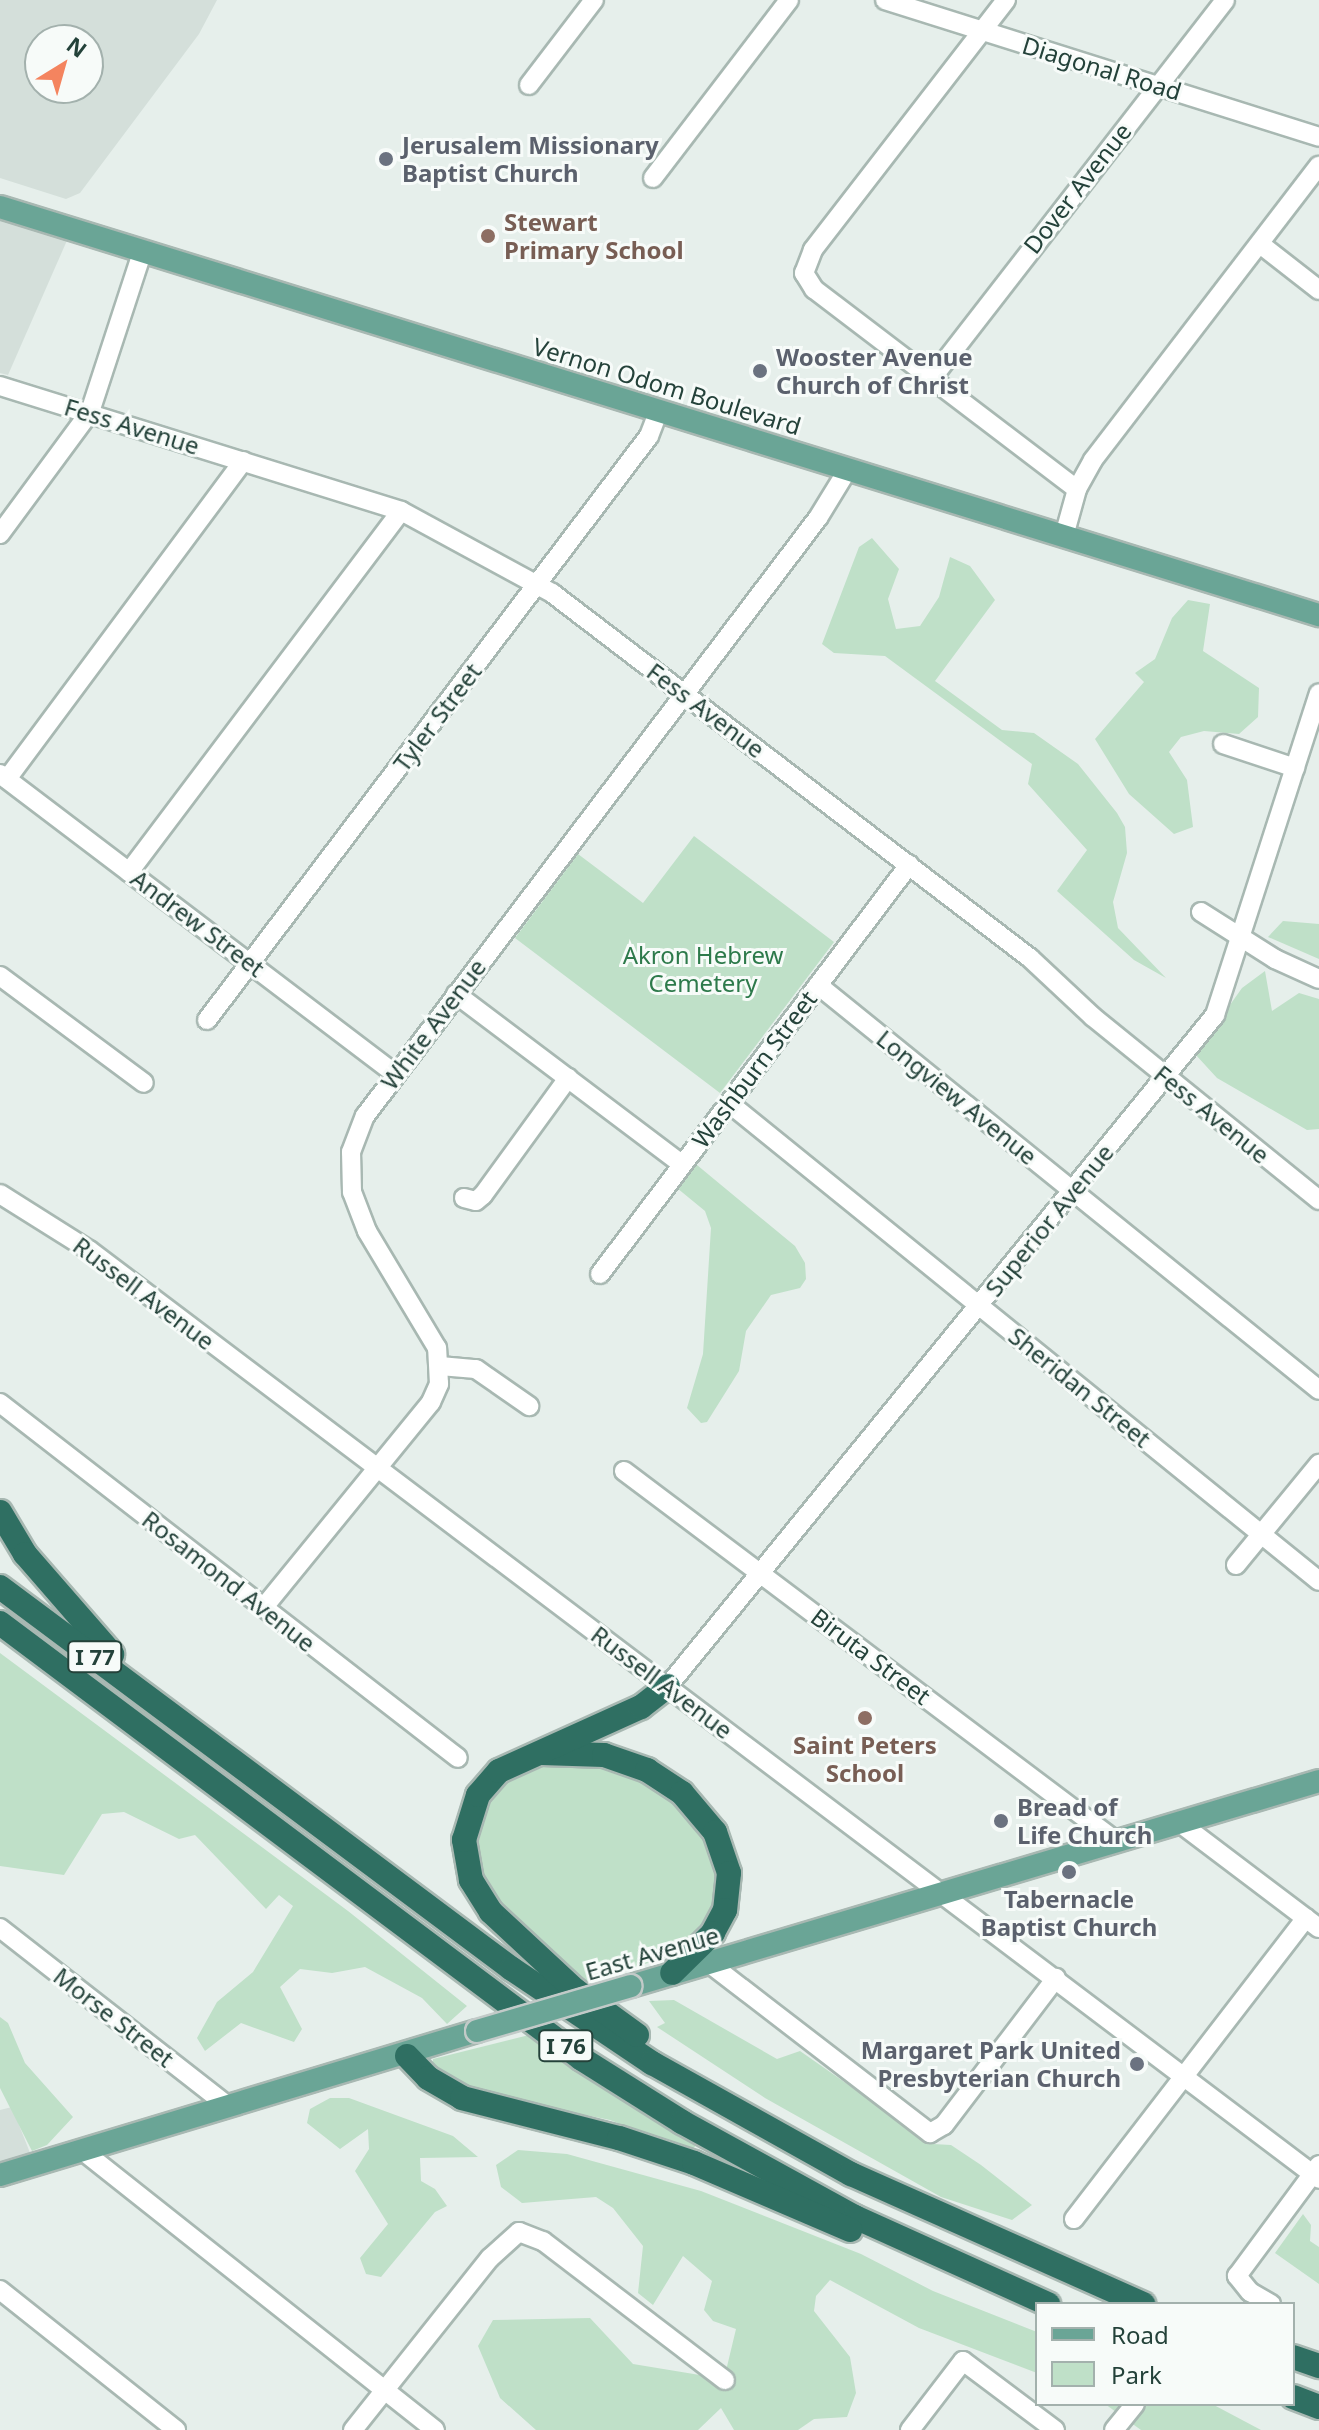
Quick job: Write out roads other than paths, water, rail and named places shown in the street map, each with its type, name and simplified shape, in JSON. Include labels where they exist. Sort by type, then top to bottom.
[{"type":"highway","name":"I 76","points":[[0,1512],[25,1554],[92,1635],[189,1727],[544,1991],[652,2063],[787,2140],[918,2206],[1138,2302]]},
{"type":"highway","name":"I 77","points":[[0,1587],[189,1727]]},
{"type":"highway","name":"I 76","points":[[0,1623],[582,2059],[682,2122],[855,2217],[1042,2302]]},
{"type":"highway","points":[[668,1686],[641,1707],[531,1754],[488,1782],[465,1827],[468,1870],[491,1912],[575,1990],[787,2140]]},
{"type":"highway","points":[[531,1754],[604,1755],[647,1770],[682,1793],[715,1832],[729,1873],[725,1910],[713,1933],[672,1973]]},
{"type":"highway","points":[[407,2056],[428,2078],[462,2098],[605,2134],[694,2163],[895,2250],[1040,2302]]},
{"type":"highway","points":[[1295,2358],[1319,2366]]},
{"type":"highway","points":[[1295,2398],[1319,2407]]},
{"type":"main road","name":"Vernon Odom Boulevard","points":[[0,207],[1319,615]]},
{"type":"main road","name":"East Avenue","points":[[0,2175],[407,2056],[477,2031],[1319,1781]]},
{"type":"street","points":[[529,85],[594,0]]},
{"type":"street","points":[[653,178],[789,0]]},
{"type":"street","name":"Diagonal Road","points":[[885,0],[1319,137]]},
{"type":"street","points":[[1006,0],[804,268],[814,289],[1077,489]]},
{"type":"street","name":"Dover Avenue","points":[[932,378],[1225,0]]},
{"type":"street","points":[[1064,536],[1077,489],[1093,460],[1319,166]]},
{"type":"street","points":[[1260,244],[1319,290]]},
{"type":"street","points":[[0,534],[90,412],[143,250]]},
{"type":"street","name":"Fess Avenue","points":[[0,386],[401,511],[558,597],[1030,958],[1165,1076],[1319,1200]]},
{"type":"street","name":"Tyler Street","points":[[207,1020],[649,436],[659,410]]},
{"type":"street","points":[[3,776],[243,461]]},
{"type":"street","name":"White Avenue","points":[[440,1366],[437,1348],[360,1216],[349,1176],[359,1128],[395,1074],[685,693],[848,469]]},
{"type":"street","points":[[129,872],[401,511]]},
{"type":"street","name":"Superior Avenue","points":[[668,1686],[1215,1015],[1319,693]]},
{"type":"street","points":[[1223,744],[1295,768]]},
{"type":"street","name":"Andrew Street","points":[[3,776],[395,1074]]},
{"type":"street","name":"Washburn Street","points":[[600,1274],[909,865]]},
{"type":"street","points":[[1201,912],[1319,979]]},
{"type":"street","points":[[0,976],[144,1083]]},
{"type":"street","name":"Longview Avenue","points":[[818,985],[1319,1390]]},
{"type":"street","points":[[456,994],[682,1164]]},
{"type":"street","points":[[464,1198],[476,1201],[483,1195],[568,1078]]},
{"type":"street","name":"Sheridan Street","points":[[729,1103],[1319,1581]]},
{"type":"street","name":"Russell Avenue","points":[[0,1194],[89,1250],[1317,2173]]},
{"type":"street","points":[[264,1607],[431,1402],[440,1366],[476,1369],[529,1406]]},
{"type":"street","name":"Rosamond Avenue","points":[[0,1403],[458,1758]]},
{"type":"street","points":[[1236,1565],[1319,1464]]},
{"type":"street","name":"Biruta Street","points":[[624,1471],[1117,1842]]},
{"type":"street","points":[[1074,2219],[1184,2076],[1313,1923],[1180,1823]]},
{"type":"street","name":"Morse Street","points":[[0,1928],[228,2106]]},
{"type":"street","points":[[709,1963],[926,2132],[944,2125],[1056,1978]]},
{"type":"street","points":[[83,2151],[435,2430]]},
{"type":"street","points":[[1268,2302],[1239,2283],[1241,2267],[1317,2173]]},
{"type":"street","points":[[353,2430],[490,2258],[519,2232],[543,2241],[725,2380]]},
{"type":"street","points":[[0,2290],[176,2430]]},
{"type":"street","points":[[910,2430],[963,2361],[1055,2430]]},
{"type":"street","points":[[1114,2430],[1133,2406]]},
{"type":"place","name":"Jerusalem Missionary Baptist Church","points":[[386,159]]},
{"type":"place","name":"Stewart Primary School","points":[[488,236]]},
{"type":"place","name":"Wooster Avenue Church of Christ","points":[[760,371]]},
{"type":"place","name":"Saint Peters School","points":[[865,1718]]},
{"type":"place","name":"Bread of Life Church","points":[[1001,1821]]},
{"type":"place","name":"Tabernacle Baptist Church","points":[[1069,1872]]},
{"type":"place","name":"Margaret Park United Presbyterian Church","points":[[1137,2064]]},
{"type":"park label","name":"Akron Hebrew Cemetery","points":[[703,969]]}]
